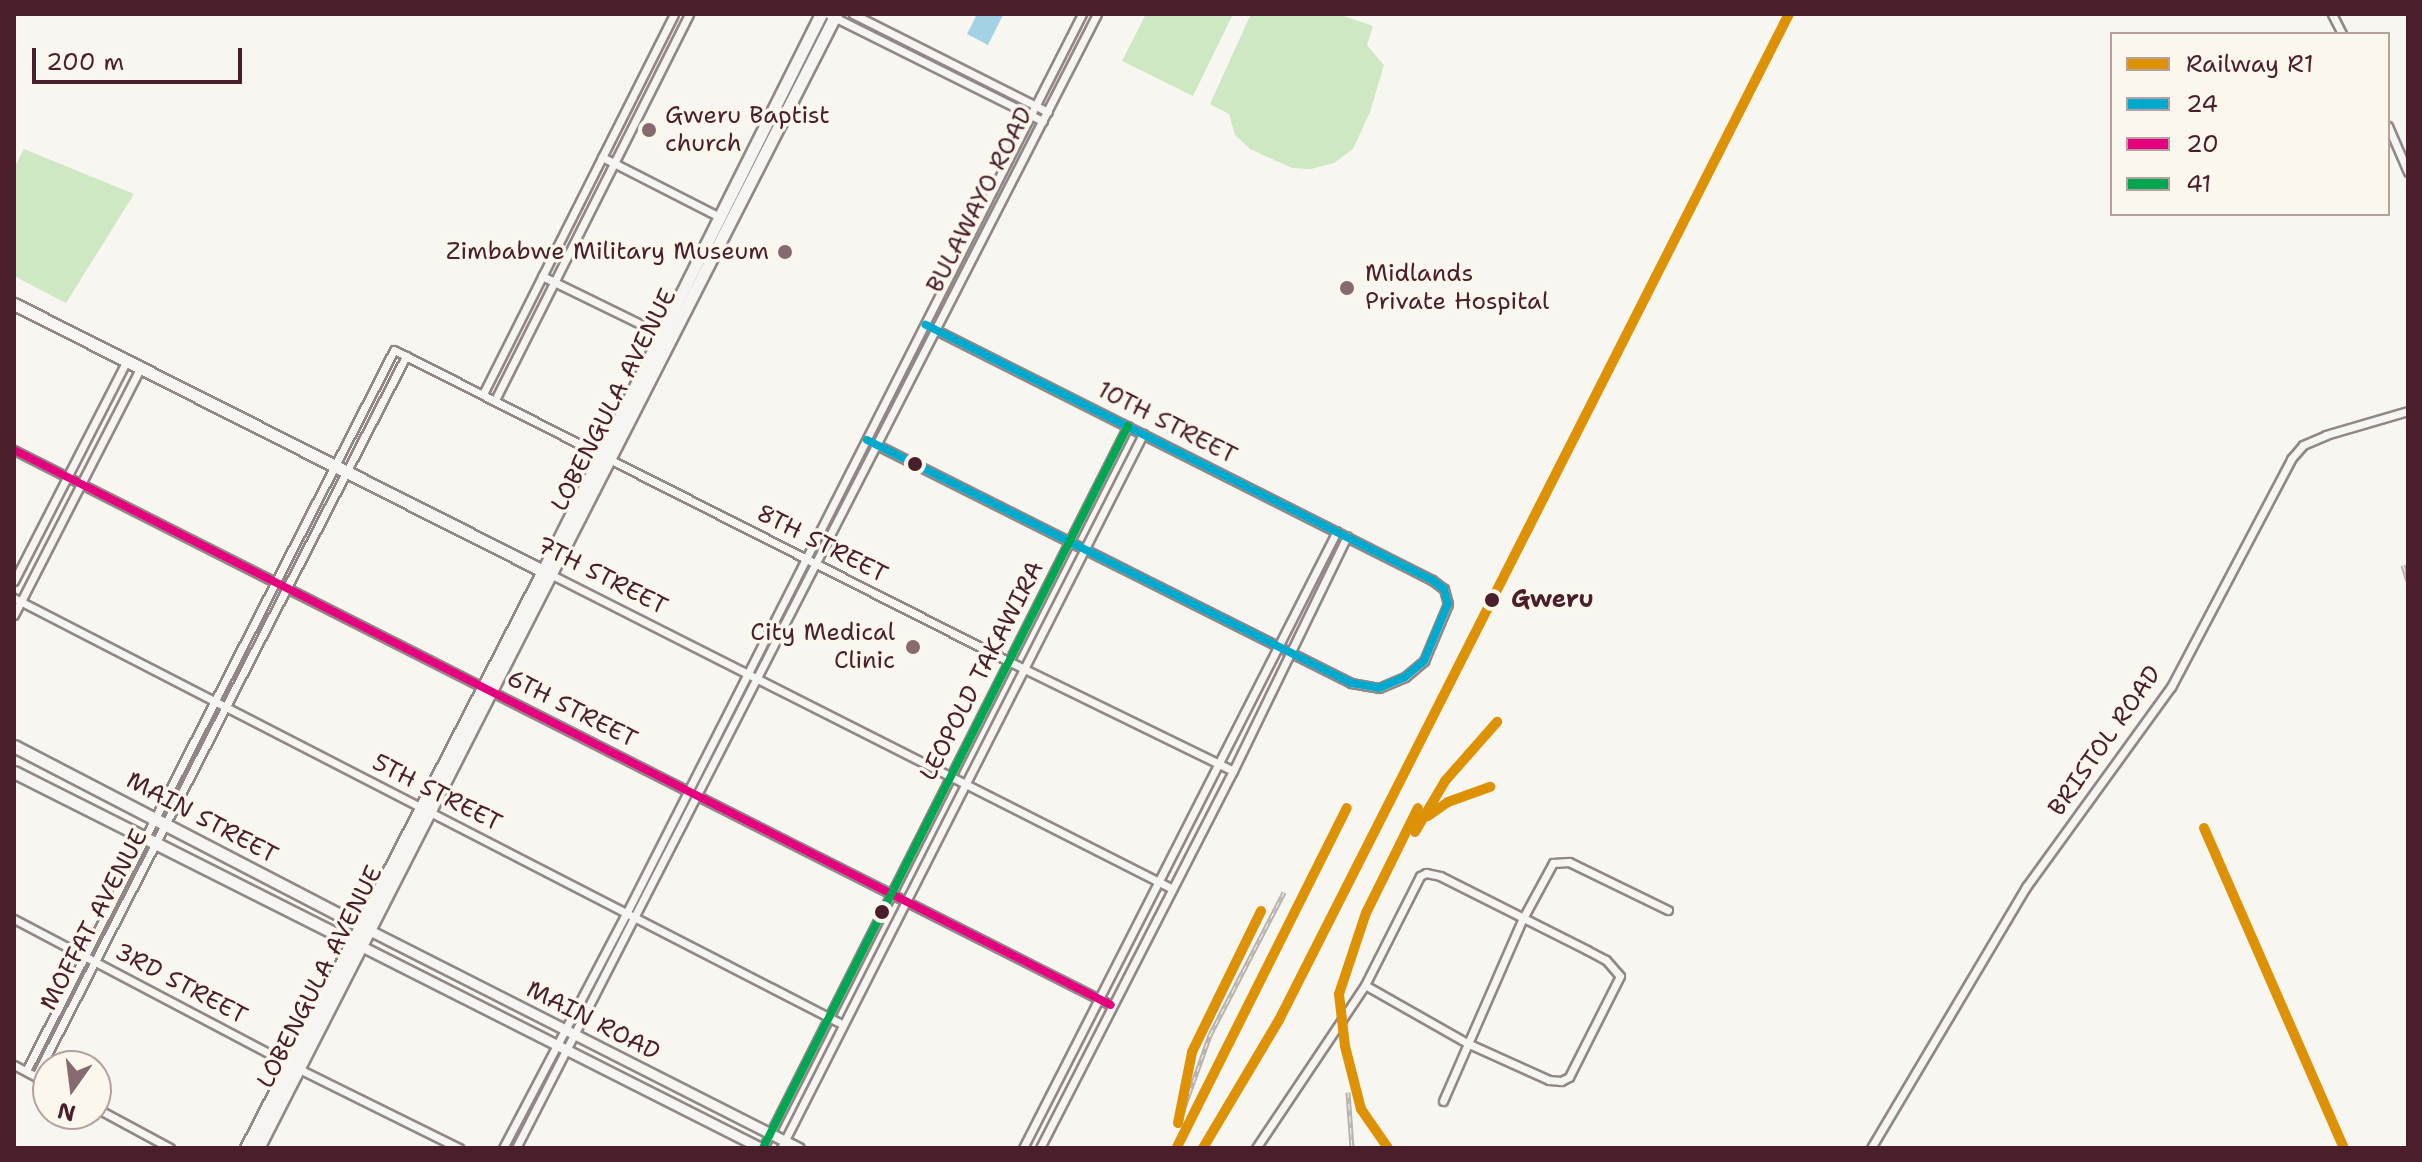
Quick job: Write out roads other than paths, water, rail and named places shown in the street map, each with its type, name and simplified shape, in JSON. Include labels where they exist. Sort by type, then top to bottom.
[{"type":"highway","name":"LOBENGULA AVENUE","points":[[246,1148],[293,1066],[666,337],[821,14]]},
{"type":"highway","name":"LOBENGULA AVENUE","points":[[724,219],[833,15]]},
{"type":"highway","name":"7TH STREET","points":[[14,304],[546,572]]},
{"type":"highway","name":"MAIN STREET","points":[[20,748],[364,927]]},
{"type":"highway","points":[[14,772],[20,748]]},
{"type":"highway","name":"MAIN STREET","points":[[14,772],[355,943]]},
{"type":"highway","points":[[82,805],[94,786]]},
{"type":"highway","points":[[221,876],[231,857]]},
{"type":"highway","points":[[277,904],[287,887]]},
{"type":"highway","name":"LOBENGULA AVENUE","points":[[258,1148],[293,1066]]},
{"type":"main road","name":"MAIN ROAD","points":[[364,927],[770,1133],[783,1144],[799,1148]]},
{"type":"main road","name":"MAIN ROAD","points":[[355,943],[762,1148]]},
{"type":"street","points":[[483,394],[674,14]]},
{"type":"street","points":[[495,400],[689,14]]},
{"type":"street","points":[[853,14],[1048,112]]},
{"type":"street","name":"BULAWAYO ROAD","points":[[503,1148],[627,912],[1082,14]]},
{"type":"street","name":"BULAWAYO ROAD","points":[[516,1148],[1097,14]]},
{"type":"street","points":[[2332,14],[2341,32]]},
{"type":"street","points":[[833,15],[1043,121]]},
{"type":"street","points":[[657,47],[669,53]]},
{"type":"street","points":[[2390,131],[2408,172]]},
{"type":"street","points":[[602,157],[724,219]]},
{"type":"street","points":[[572,217],[583,223]]},
{"type":"street","points":[[542,276],[666,337]]},
{"type":"street","name":"10TH STREET","points":[[926,325],[1347,536],[1444,589],[1448,604],[1424,661],[1405,677],[1385,686],[1362,687],[1290,654]]},
{"type":"street","name":"8TH STREET","points":[[394,350],[1010,662],[1233,771]]},
{"type":"street","name":"MOFFAT AVENUE","points":[[26,1071],[394,350]]},
{"type":"street","name":"MOFFAT AVENUE","points":[[49,1050],[406,356]]},
{"type":"street","points":[[14,581],[127,360]]},
{"type":"street","points":[[14,615],[17,600],[141,367]]},
{"type":"street","name":"BRISTOL ROAD","points":[[1871,1148],[2026,887],[2171,687],[2291,459],[2303,445],[2326,435],[2408,411]]},
{"type":"street","name":"LEOPOLD TAKAWIRA","points":[[762,1148],[1128,426]]},
{"type":"street","name":"LEOPOLD TAKAWIRA","points":[[783,1144],[1143,434]]},
{"type":"street","points":[[867,440],[1290,654]]},
{"type":"street","name":"6TH STREET","points":[[14,450],[275,579],[1111,1005]]},
{"type":"street","points":[[1023,1148],[1216,762],[1337,531]]},
{"type":"street","points":[[1040,1148],[1233,771],[1347,536]]},
{"type":"street","name":"7TH STREET","points":[[546,572],[950,779],[1171,888]]},
{"type":"street","name":"5TH STREET","points":[[17,600],[842,1024]]},
{"type":"street","points":[[1443,1101],[1548,867],[1558,861],[1569,862],[1668,910]]},
{"type":"street","points":[[1256,1148],[1365,985],[1415,881],[1426,873],[1440,876],[1606,960],[1619,970],[1619,981],[1569,1077],[1561,1081],[1549,1080],[1467,1043],[1365,985]]},
{"type":"street","name":"3RD STREET","points":[[14,919],[293,1066],[459,1148]]},
{"type":"street","points":[[14,1065],[32,1074]]},
{"type":"street","points":[[112,1117],[170,1148]]},
{"type":"street","points":[[1036,1121],[1050,1128]]},
{"type":"water","points":[[977,14],[1003,15],[988,45],[967,34]]},
{"type":"railway","points":[[1220,1122],[1279,1020],[1789,14]]},
{"type":"railway","points":[[2403,565],[2408,581]]},
{"type":"railway","points":[[1418,827],[1445,781],[1497,722]]},
{"type":"railway","points":[[1429,815],[1448,802],[1490,787]]},
{"type":"railway","points":[[1177,1147],[1347,808]]},
{"type":"railway","points":[[1388,1148],[1361,1109],[1345,1046],[1339,994],[1366,913],[1418,808]]},
{"type":"railway","points":[[2204,828],[2344,1148]]},
{"type":"railway","points":[[1181,1116],[1210,1035],[1284,892]]},
{"type":"railway","points":[[1348,1092],[1352,1148]]},
{"type":"rail line","name":"R1","points":[[1203,1148],[1279,1020],[1789,14]]},
{"type":"rail line","name":"R1","points":[[1415,832],[1445,781],[1497,722]]},
{"type":"rail line","name":"R1","points":[[1428,816],[1448,802],[1490,787]]},
{"type":"rail line","name":"R1","points":[[1177,1147],[1347,808]]},
{"type":"rail line","name":"R1","points":[[1388,1148],[1361,1109],[1345,1046],[1339,994],[1366,913],[1418,808]]},
{"type":"rail line","name":"R1","points":[[2204,828],[2344,1148]]},
{"type":"rail line","name":"R1","points":[[1178,1123],[1192,1052],[1261,911]]},
{"type":"place","name":"Gweru Baptist church","points":[[649,130]]},
{"type":"place","name":"Zimbabwe Military Museum","points":[[785,252]]},
{"type":"place","name":"Midlands Private Hospital","points":[[1347,288]]},
{"type":"place","name":"Gweru","points":[[1492,600]]},
{"type":"place","name":"City Medical Clinic","points":[[913,647]]}]
